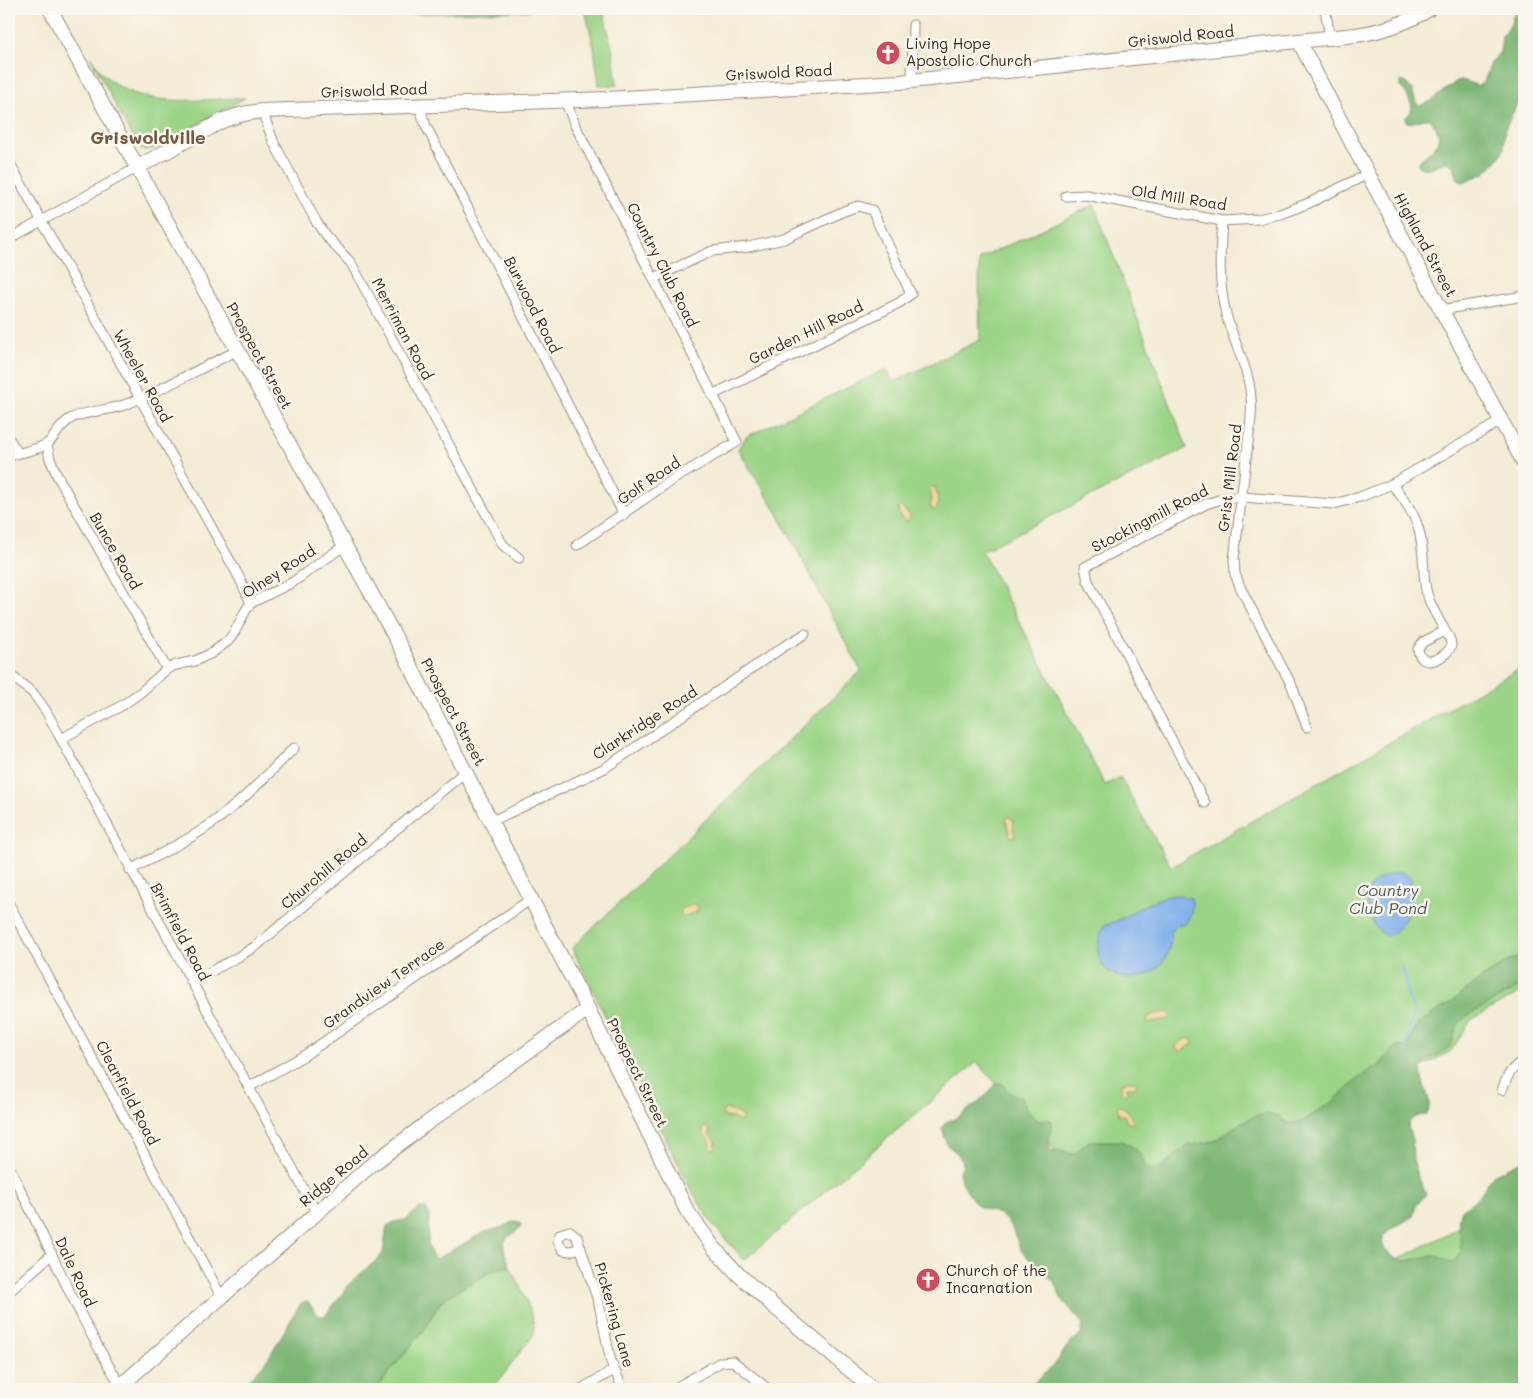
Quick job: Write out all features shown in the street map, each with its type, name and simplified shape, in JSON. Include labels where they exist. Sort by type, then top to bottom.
[{"type":"street","name":"Prospect Street","points":[[50,9],[400,646],[588,1010],[678,1196],[699,1229],[725,1261],[756,1291],[873,1389]]},
{"type":"street","points":[[1325,9],[1330,37]]},
{"type":"street","name":"Griswold Road","points":[[136,168],[224,120],[243,114],[565,100],[912,81],[1370,33],[1392,28],[1428,9]]},
{"type":"street","points":[[912,81],[913,25]]},
{"type":"street","name":"Highland Street","points":[[1299,41],[1368,174],[1524,463]]},
{"type":"street","name":"Country Club Road","points":[[565,100],[575,125],[736,442]]},
{"type":"street","name":"Burwood Road","points":[[419,106],[426,126],[624,515]]},
{"type":"street","name":"Merriman Road","points":[[262,112],[274,143],[317,223],[326,236],[351,263],[503,545],[519,558]]},
{"type":"street","name":"Wheeler Road","points":[[9,162],[40,221],[239,576],[252,603]]},
{"type":"street","points":[[9,239],[136,168]]},
{"type":"street","name":"Old Mill Road","points":[[1066,196],[1086,194],[1222,221],[1258,219],[1280,214],[1309,203],[1368,174]]},
{"type":"street","name":"Garden Hill Road","points":[[654,278],[712,251],[748,247],[784,238],[858,206],[872,210],[911,294],[899,303],[712,395]]},
{"type":"street","name":"Grist Mill Road","points":[[1222,221],[1221,283],[1225,312],[1252,398],[1234,559],[1235,574],[1292,686],[1307,727]]},
{"type":"street","points":[[1441,310],[1524,296]]},
{"type":"street","points":[[9,456],[47,444],[64,423],[70,419],[109,410],[139,398],[237,351]]},
{"type":"street","name":"Stockingmill Road","points":[[1205,803],[1088,581],[1085,567],[1206,504],[1222,499],[1242,497],[1334,504],[1360,497],[1392,484],[1501,421]]},
{"type":"street","points":[[9,439],[18,453]]},
{"type":"street","name":"Golf Road","points":[[577,545],[624,515],[672,480],[736,442]]},
{"type":"street","name":"Bunce Road","points":[[47,444],[50,459],[58,478],[167,669]]},
{"type":"street","points":[[1392,484],[1409,508],[1418,525],[1422,541],[1425,586],[1431,605],[1445,630]]},
{"type":"street","name":"Olney Road","points":[[61,739],[121,706],[141,692],[167,669],[176,664],[204,658],[219,648],[234,633],[246,610],[252,603],[293,582],[345,545]]},
{"type":"street","name":"Clarkridge Road","points":[[492,821],[605,768],[805,634]]},
{"type":"street","name":"Brimfield Road","points":[[9,674],[25,686],[40,702],[316,1212]]},
{"type":"street","points":[[130,870],[179,844],[211,824],[239,801],[294,748]]},
{"type":"street","name":"Churchill Road","points":[[191,982],[256,946],[466,771]]},
{"type":"street","name":"Grandview Terrace","points":[[249,1087],[305,1055],[531,899]]},
{"type":"street","name":"Clearfield Road","points":[[9,904],[221,1296]]},
{"type":"street","name":"Ridge Road","points":[[119,1388],[316,1212],[398,1144],[588,1010]]},
{"type":"street","points":[[1502,1090],[1507,1074],[1524,1060]]},
{"type":"street","name":"Dale Road","points":[[9,1167],[87,1328],[119,1388]]},
{"type":"street","points":[[9,1191],[18,1186]]},
{"type":"street","name":"Pickering Lane","points":[[581,1248],[599,1304],[606,1343],[614,1370],[623,1389]]},
{"type":"street","points":[[9,1292],[52,1254]]},
{"type":"street","points":[[674,1389],[721,1362],[729,1360],[736,1363],[768,1389]]},
{"type":"street","points":[[581,1389],[614,1370]]},
{"type":"green space","points":[[339,9],[585,9],[342,16]]},
{"type":"green space","points":[[585,9],[603,9],[613,53],[617,85],[599,85],[594,47]]},
{"type":"green space","points":[[1515,9],[1524,9],[1524,96],[1517,104],[1505,129],[1504,149],[1499,158],[1485,173],[1463,182],[1458,180],[1454,168],[1447,162],[1428,168],[1418,166],[1418,162],[1435,145],[1439,137],[1436,127],[1429,119],[1407,122],[1405,119],[1410,113],[1412,106],[1405,91],[1400,87],[1400,82],[1405,82],[1412,90],[1416,102],[1420,106],[1432,100],[1457,81],[1462,80],[1478,86],[1484,82],[1491,63],[1500,52],[1502,36],[1511,24]]},
{"type":"green space","points":[[90,56],[104,74],[120,87],[139,95],[159,99],[180,100],[245,98],[155,148],[143,150],[137,146]]},
{"type":"green space","points":[[1094,205],[1187,448],[982,551],[1105,785],[1120,777],[1171,867],[1524,666],[1524,990],[1471,1020],[1451,1051],[1297,1136],[1374,1272],[1524,1194],[1524,1389],[1122,1274],[1051,1144],[977,1062],[744,1260],[713,1225],[690,1188],[572,948],[861,671],[777,512],[738,449],[746,437],[886,369],[894,382],[980,340],[979,259]]},
{"type":"green space","points":[[1524,956],[1524,985],[1465,1017],[1456,1029],[1450,1046],[1427,1060],[1423,1066],[1422,1078],[1428,1097],[1429,1109],[1426,1115],[1417,1116],[1412,1119],[1408,1127],[1412,1140],[1416,1172],[1426,1194],[1415,1207],[1413,1216],[1387,1232],[1382,1241],[1387,1252],[1398,1260],[1408,1261],[1437,1256],[1453,1261],[1459,1256],[1461,1251],[1459,1216],[1461,1210],[1477,1199],[1493,1175],[1524,1160],[1524,1389],[1024,1389],[1035,1382],[1056,1363],[1070,1342],[1081,1335],[1083,1324],[1061,1298],[1053,1280],[1038,1268],[1021,1250],[1012,1228],[1006,1220],[999,1214],[980,1207],[974,1202],[961,1180],[959,1172],[963,1165],[962,1160],[947,1145],[942,1128],[946,1122],[959,1117],[988,1094],[995,1084],[1001,1083],[1009,1092],[1020,1097],[1037,1120],[1041,1122],[1047,1119],[1051,1121],[1049,1144],[1052,1152],[1075,1153],[1089,1141],[1122,1141],[1136,1149],[1146,1167],[1152,1170],[1162,1166],[1188,1146],[1214,1141],[1242,1122],[1256,1116],[1267,1114],[1279,1116],[1282,1120],[1290,1123],[1301,1122],[1331,1103],[1365,1073],[1379,1066],[1395,1047],[1404,1046],[1409,1043],[1417,1024],[1510,960]]},
{"type":"green space","points":[[419,1208],[425,1208],[429,1214],[428,1244],[432,1255],[436,1259],[485,1232],[516,1221],[520,1223],[521,1225],[517,1231],[504,1242],[504,1249],[510,1267],[494,1270],[441,1301],[424,1330],[376,1389],[235,1389],[253,1376],[266,1362],[301,1303],[307,1301],[319,1316],[325,1316],[353,1280],[383,1253],[387,1226],[394,1222],[406,1220]]},
{"type":"green space","points":[[508,1266],[526,1300],[534,1333],[491,1389],[376,1389],[422,1332],[445,1297],[494,1270]]},
{"type":"sand","points":[[935,487],[938,498],[937,508],[934,511],[930,506],[932,499],[930,488]]},
{"type":"sand","points":[[900,506],[910,515],[909,520],[906,521],[900,517],[898,508]]},
{"type":"sand","points":[[1007,817],[1011,817],[1014,822],[1015,836],[1012,837],[1010,836],[1006,821]]},
{"type":"sand","points":[[693,904],[698,906],[697,912],[683,916],[680,913],[682,909]]},
{"type":"sand","points":[[1169,1012],[1171,1018],[1149,1023],[1147,1021],[1148,1017],[1155,1014]]},
{"type":"sand","points":[[1191,1038],[1193,1044],[1181,1051],[1177,1050],[1176,1047],[1179,1043]]},
{"type":"sand","points":[[1126,1081],[1135,1081],[1137,1083],[1136,1087],[1127,1087],[1128,1092],[1123,1093],[1121,1091],[1121,1084]]},
{"type":"sand","points":[[1117,1107],[1125,1108],[1133,1120],[1132,1124],[1127,1122],[1124,1115],[1119,1115]]},
{"type":"sand","points":[[726,1109],[739,1114],[742,1121],[724,1117],[722,1111]]},
{"type":"sand","points":[[709,1128],[710,1136],[716,1142],[715,1149],[711,1149],[708,1139],[703,1134],[703,1129]]},
{"type":"water","name":"Country Club Pond","points":[[1401,872],[1410,877],[1412,885],[1411,902],[1405,919],[1394,932],[1387,936],[1377,929],[1373,923],[1367,902],[1368,894],[1370,888],[1379,879]]},
{"type":"water","points":[[1174,895],[1191,898],[1191,913],[1184,925],[1177,925],[1171,931],[1168,953],[1157,968],[1143,976],[1127,978],[1112,974],[1101,963],[1098,947],[1104,926],[1163,897]]},
{"type":"waterway","points":[[1401,967],[1405,976],[1407,996],[1414,1009],[1405,1050]]},
{"type":"place","name":"Living Hope Apostolic Church","points":[[888,53]]},
{"type":"place","name":"Church of the Incarnation","points":[[928,1280]]},
{"type":"district","name":"Griswoldville","points":[[148,138]]}]
